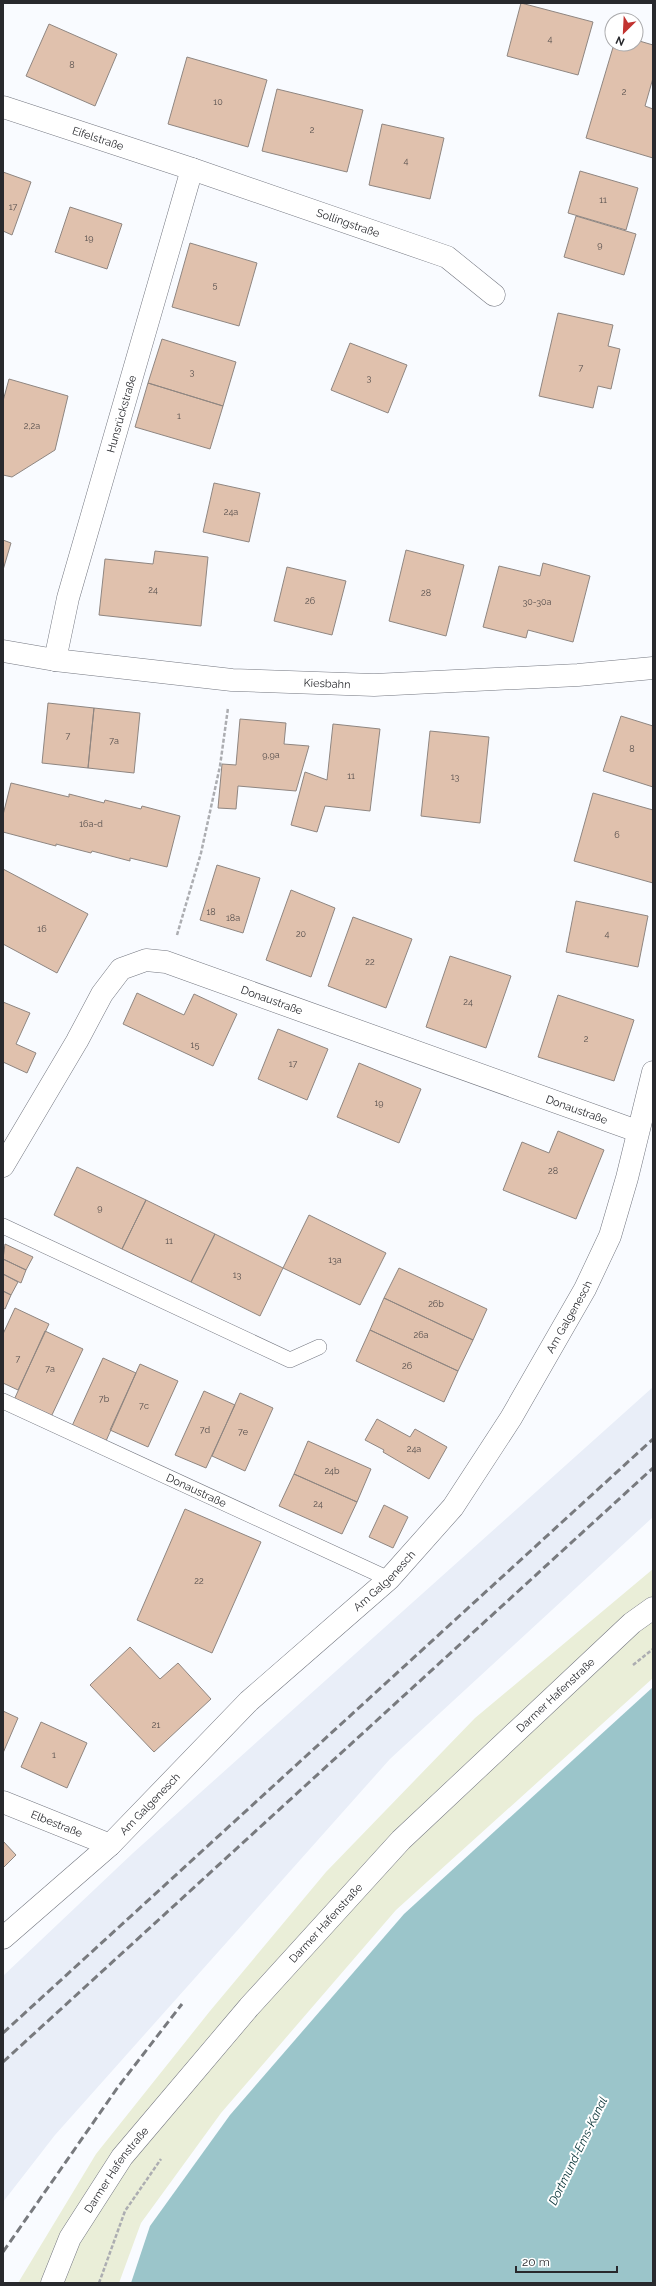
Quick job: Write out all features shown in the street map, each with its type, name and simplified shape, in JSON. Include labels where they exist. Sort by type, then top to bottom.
[{"type":"street","name":"Eifelstraße","points":[[3,107],[192,169]]},
{"type":"street","name":"Sollingstraße","points":[[192,169],[447,257],[494,295]]},
{"type":"street","name":"Hunsrückstraße","points":[[55,660],[68,598],[192,169]]},
{"type":"street","name":"Kiesbahn","points":[[3,651],[55,660],[232,680],[374,685],[578,675],[653,668]]},
{"type":"street","name":"Donaustraße","points":[[3,1166],[77,1041],[102,994],[121,969],[146,960],[166,962],[637,1131]]},
{"type":"street","name":"Am Galgenesch","points":[[3,1938],[110,1845],[250,1701],[389,1579],[453,1506],[511,1418],[585,1289],[610,1236],[627,1178],[637,1131],[653,1072]]},
{"type":"street","name":"Darmer Hafenstraße","points":[[52,2283],[70,2238],[122,2157],[249,2007],[401,1840],[632,1623],[653,1608]]},
{"type":"street","name":"Elbestraße","points":[[3,1802],[110,1845]]},
{"type":"lane","points":[[3,1226],[290,1360],[319,1347]]},
{"type":"lane","name":"Donaustraße","points":[[3,1401],[389,1579]]},
{"type":"path","points":[[166,962],[181,926],[200,853],[220,766],[232,680]]},
{"type":"path","points":[[627,1670],[653,1649]]},
{"type":"path","points":[[99,2283],[125,2211],[165,2153]]},
{"type":"shaded area","points":[[653,1387],[653,1517],[390,1759],[55,2135],[3,2202],[3,1976],[133,1853]]},
{"type":"green space","points":[[653,1569],[653,1678],[396,1910],[221,2113],[141,2223],[119,2283],[18,2283],[96,2154],[210,2011],[326,1872],[475,1718]]},
{"type":"water","name":"Dortmund-Ems-Kanal","points":[[653,1687],[653,2283],[131,2283],[150,2226],[230,2115],[404,1914]]},
{"type":"building","points":[[521,3],[593,22],[578,75],[507,56]]},
{"type":"building","points":[[49,24],[117,54],[95,106],[26,76]]},
{"type":"building","points":[[644,42],[653,45],[653,78],[645,106],[653,109],[653,158],[586,138],[612,52],[644,52]]},
{"type":"building","points":[[187,57],[267,80],[248,147],[168,124]]},
{"type":"building","points":[[277,89],[363,110],[347,172],[262,151]]},
{"type":"building","points":[[382,124],[444,138],[430,199],[369,185]]},
{"type":"building","points":[[580,171],[638,188],[626,230],[568,213]]},
{"type":"building","points":[[3,172],[31,182],[12,235],[3,231]]},
{"type":"building","points":[[70,207],[122,224],[107,269],[55,252]]},
{"type":"building","points":[[576,216],[636,234],[624,275],[564,257]]},
{"type":"building","points":[[190,243],[257,263],[239,326],[172,307]]},
{"type":"building","points":[[558,313],[613,325],[608,346],[620,349],[611,389],[598,386],[593,408],[539,396]]},
{"type":"building","points":[[162,339],[236,362],[223,406],[148,383]]},
{"type":"building","points":[[350,343],[407,365],[388,413],[331,390]]},
{"type":"building","points":[[9,379],[68,396],[55,450],[12,477],[3,475],[3,401]]},
{"type":"building","points":[[148,383],[223,406],[210,449],[135,427]]},
{"type":"building","points":[[214,483],[260,493],[249,542],[203,532]]},
{"type":"building","points":[[3,540],[11,543],[3,570]]},
{"type":"building","points":[[406,550],[464,565],[446,636],[389,621]]},
{"type":"building","points":[[155,551],[208,557],[201,626],[99,615],[105,559],[153,564]]},
{"type":"building","points":[[543,563],[590,576],[573,642],[528,630],[526,638],[483,627],[499,566],[540,576]]},
{"type":"building","points":[[287,567],[346,581],[332,635],[274,621]]},
{"type":"building","points":[[48,703],[94,708],[88,768],[42,763]]},
{"type":"building","points":[[94,708],[140,713],[134,773],[88,768]]},
{"type":"building","points":[[621,716],[653,726],[653,787],[603,771]]},
{"type":"building","points":[[240,719],[286,723],[284,744],[309,746],[296,791],[238,786],[236,809],[218,808],[222,764],[236,765]]},
{"type":"building","points":[[333,724],[380,729],[370,811],[325,806],[317,832],[291,825],[305,772],[327,780]]},
{"type":"building","points":[[430,731],[489,737],[480,823],[421,816]]},
{"type":"building","points":[[11,783],[69,797],[69,794],[104,803],[105,800],[141,809],[142,806],[180,816],[167,867],[130,858],[130,861],[92,851],[91,853],[56,844],[56,846],[3,832],[3,815]]},
{"type":"building","points":[[593,793],[653,810],[653,883],[574,861]]},
{"type":"building","points":[[217,865],[260,878],[243,933],[200,920]]},
{"type":"building","points":[[3,869],[88,914],[57,973],[3,944]]},
{"type":"building","points":[[291,890],[335,908],[311,977],[266,960]]},
{"type":"building","points":[[576,901],[648,916],[638,967],[566,952]]},
{"type":"building","points":[[353,917],[412,939],[386,1008],[328,986]]},
{"type":"building","points":[[450,956],[511,976],[486,1048],[426,1027]]},
{"type":"building","points":[[137,993],[184,1015],[194,994],[237,1014],[213,1066],[123,1024]]},
{"type":"building","points":[[558,995],[634,1020],[614,1081],[538,1057]]},
{"type":"building","points":[[3,1002],[30,1013],[16,1044],[36,1053],[27,1073],[3,1062]]},
{"type":"building","points":[[278,1029],[328,1049],[307,1100],[258,1079]]},
{"type":"building","points":[[359,1063],[421,1089],[399,1143],[337,1117]]},
{"type":"building","points":[[558,1131],[604,1150],[576,1219],[503,1190],[522,1142],[549,1153]]},
{"type":"building","points":[[77,1167],[146,1200],[122,1249],[54,1215]]},
{"type":"building","points":[[146,1200],[215,1234],[191,1282],[122,1249]]},
{"type":"building","points":[[309,1215],[386,1253],[360,1305],[283,1268]]},
{"type":"building","points":[[215,1234],[283,1268],[260,1316],[191,1282]]},
{"type":"building","points":[[5,1244],[33,1257],[26,1270],[3,1259]]},
{"type":"building","points":[[3,1259],[26,1270],[21,1283],[3,1274]]},
{"type":"building","points":[[399,1268],[487,1309],[473,1340],[384,1298]]},
{"type":"building","points":[[3,1274],[18,1282],[11,1295],[3,1291]]},
{"type":"building","points":[[3,1291],[11,1295],[5,1309],[3,1308]]},
{"type":"building","points":[[384,1298],[473,1340],[458,1371],[370,1330]]},
{"type":"building","points":[[15,1308],[49,1324],[18,1390],[3,1383],[3,1334]]},
{"type":"building","points":[[370,1330],[458,1371],[444,1402],[356,1361]]},
{"type":"building","points":[[45,1331],[83,1349],[51,1417],[14,1400]]},
{"type":"building","points":[[103,1358],[136,1373],[106,1441],[72,1426]]},
{"type":"building","points":[[140,1364],[178,1381],[148,1447],[110,1430]]},
{"type":"building","points":[[204,1391],[235,1405],[206,1468],[175,1455]]},
{"type":"building","points":[[240,1393],[273,1408],[245,1471],[212,1456]]},
{"type":"building","points":[[377,1419],[410,1437],[415,1429],[447,1447],[429,1479],[383,1452],[384,1450],[365,1440]]},
{"type":"building","points":[[308,1441],[371,1469],[357,1502],[294,1474]]},
{"type":"building","points":[[294,1474],[357,1502],[342,1534],[279,1506]]},
{"type":"building","points":[[384,1505],[408,1517],[393,1548],[369,1537]]},
{"type":"building","points":[[185,1509],[261,1542],[212,1653],[137,1620]]},
{"type":"building","points":[[130,1647],[160,1679],[178,1663],[211,1699],[154,1752],[90,1685]]},
{"type":"building","points":[[3,1711],[18,1718],[3,1753]]},
{"type":"building","points":[[41,1722],[87,1743],[67,1788],[21,1767]]},
{"type":"building","points":[[3,1841],[16,1855],[3,1868]]},
{"type":"railway","points":[[3,2033],[653,1439]]},
{"type":"railway","points":[[3,2062],[653,1468]]},
{"type":"railway","points":[[3,2252],[118,2087],[182,2004]]}]
